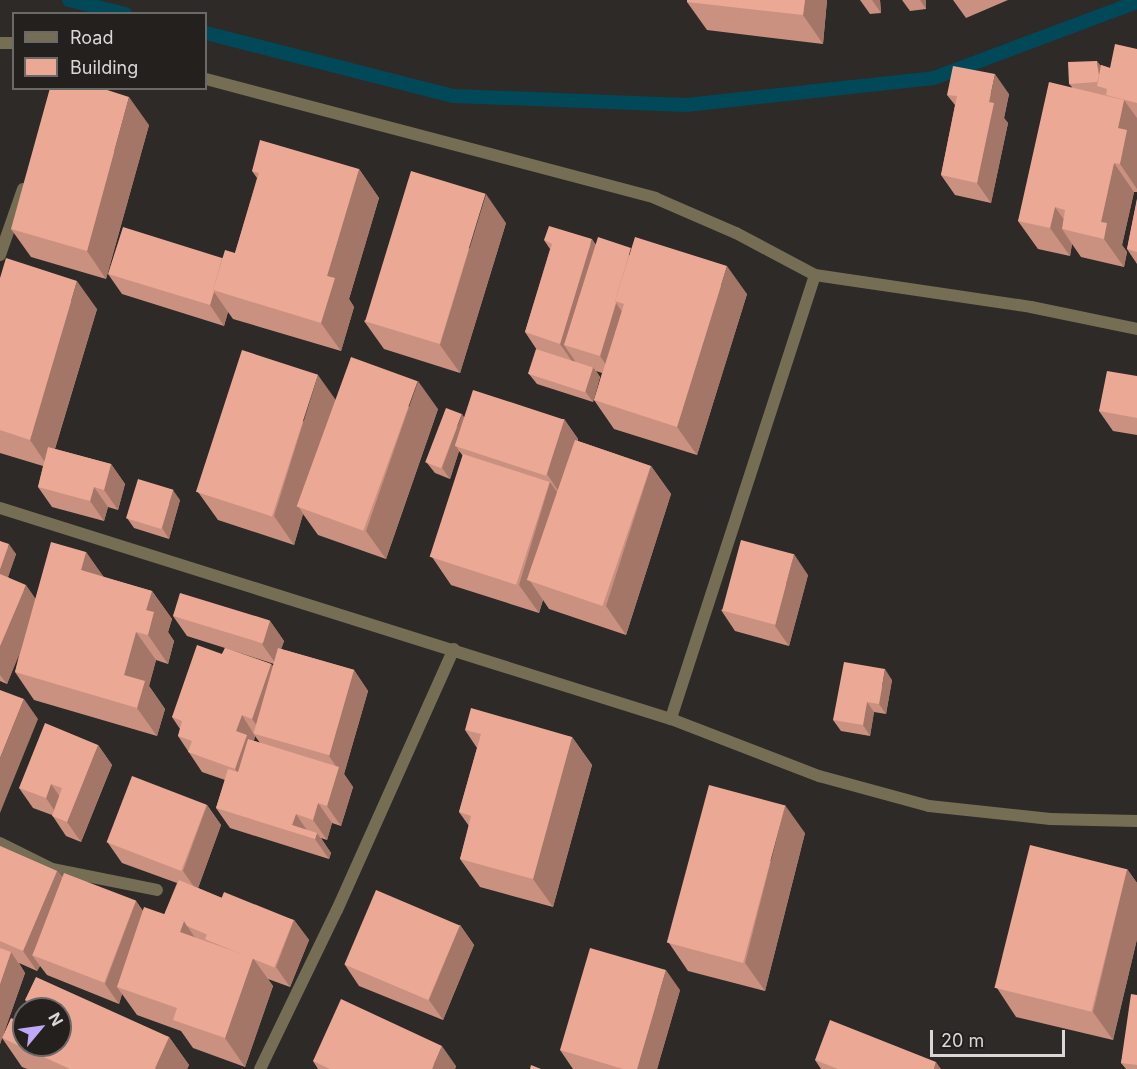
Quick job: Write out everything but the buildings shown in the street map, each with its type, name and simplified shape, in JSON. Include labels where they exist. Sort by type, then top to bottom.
[{"type":"street","points":[[207,79],[655,198],[736,233],[815,274],[1031,307],[1137,329]]},
{"type":"street","points":[[0,255],[27,177]]},
{"type":"street","points":[[671,719],[815,274]]},
{"type":"street","points":[[0,508],[671,719],[819,776],[929,806],[1050,819],[1137,821]]},
{"type":"street","points":[[260,1069],[337,910],[454,649]]},
{"type":"street","points":[[0,843],[52,869],[158,890]]},
{"type":"waterway","points":[[69,0],[117,12]]},
{"type":"waterway","points":[[207,33],[453,96],[686,105],[934,78],[1137,2]]}]
